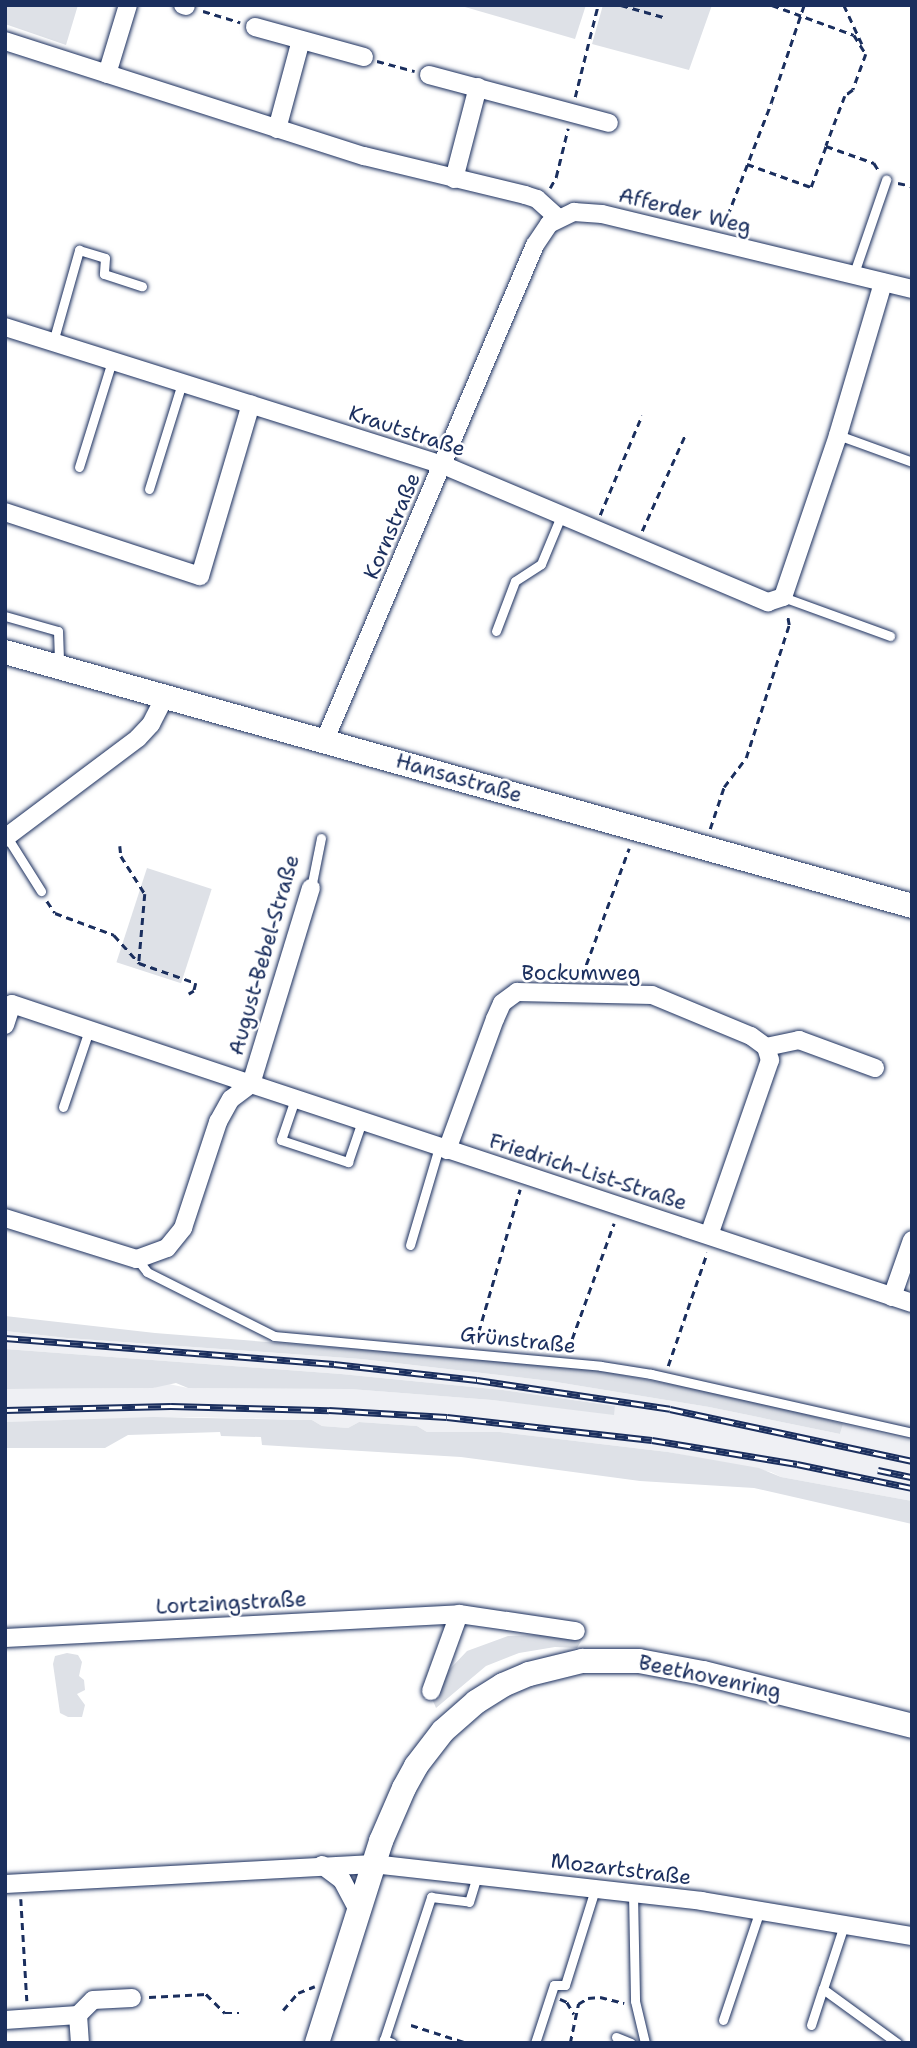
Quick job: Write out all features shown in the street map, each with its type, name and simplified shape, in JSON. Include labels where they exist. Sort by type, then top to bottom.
[{"type":"main road","name":"Hansastraße","points":[[5,652],[912,906]]},
{"type":"main road","name":"Beethovenring","points":[[317,2043],[373,1864],[404,1788],[416,1766],[443,1731],[476,1702],[503,1685],[555,1666],[612,1660],[666,1665],[912,1726]]},
{"type":"street","points":[[107,74],[128,5]]},
{"type":"street","points":[[255,27],[364,57]]},
{"type":"street","points":[[277,129],[302,40]]},
{"type":"street","points":[[5,41],[277,129],[454,179],[537,199],[558,218]]},
{"type":"street","points":[[429,75],[609,123]]},
{"type":"street","points":[[454,179],[478,87]]},
{"type":"street","name":"Afferder Weg","points":[[558,218],[586,211],[912,289]]},
{"type":"street","name":"Kornstraße","points":[[324,742],[535,245],[549,224],[558,218]]},
{"type":"street","points":[[783,597],[838,435],[883,283]]},
{"type":"street","name":"Krautstraße","points":[[5,327],[443,465],[768,602],[783,597]]},
{"type":"street","points":[[5,512],[200,576],[251,404]]},
{"type":"street","points":[[6,838],[138,737],[151,724],[164,698]]},
{"type":"street","name":"August-Bebel-Straße","points":[[250,1084],[311,888]]},
{"type":"street","name":"Bockumweg","points":[[443,1149],[502,1003],[517,992],[652,995],[751,1036],[766,1046]]},
{"type":"street","name":"Friedrich-List-Straße","points":[[5,1026],[12,1004],[912,1303]]},
{"type":"street","points":[[711,1236],[771,1060],[766,1046],[799,1040],[875,1068]]},
{"type":"street","points":[[5,1218],[137,1259],[167,1248],[183,1228],[218,1122],[231,1099],[250,1084]]},
{"type":"street","points":[[892,1297],[912,1240]]},
{"type":"street","points":[[430,1691],[458,1614]]},
{"type":"street","name":"Lortzingstraße","points":[[5,1638],[458,1614],[576,1632]]},
{"type":"street","points":[[322,1864],[342,1880],[359,1912]]},
{"type":"street","name":"Mozartstraße","points":[[13,1884],[322,1864],[373,1864],[477,1874],[760,1910],[912,1936]]},
{"type":"street","points":[[5,2020],[78,2015],[93,2000],[132,1998]]},
{"type":"street","points":[[78,2015],[80,2043]]},
{"type":"lane","points":[[853,276],[886,180]]},
{"type":"lane","points":[[53,342],[79,250],[105,258],[104,274],[142,286]]},
{"type":"lane","points":[[79,467],[112,361]]},
{"type":"lane","points":[[149,489],[182,383]]},
{"type":"lane","points":[[838,435],[912,462]]},
{"type":"lane","points":[[496,631],[515,582],[541,564],[561,516]]},
{"type":"lane","points":[[783,597],[890,636]]},
{"type":"lane","points":[[5,616],[58,631],[59,667]]},
{"type":"lane","points":[[6,838],[41,891]]},
{"type":"lane","name":"August-Bebel-Straße","points":[[311,888],[321,838]]},
{"type":"lane","points":[[63,1107],[89,1030]]},
{"type":"lane","points":[[295,1099],[281,1140],[348,1163],[362,1121]]},
{"type":"lane","points":[[410,1245],[443,1149]]},
{"type":"lane","name":"Grünstraße","points":[[137,1259],[147,1272],[274,1335],[473,1353],[652,1374],[912,1433]]},
{"type":"lane","points":[[392,2043],[384,2040],[431,1898],[469,1902],[477,1874]]},
{"type":"lane","points":[[535,2043],[554,1985],[565,1985],[596,1889]]},
{"type":"lane","points":[[634,1894],[636,2006],[645,2043]]},
{"type":"lane","points":[[723,2020],[760,1910]]},
{"type":"lane","points":[[811,2025],[844,1925]]},
{"type":"lane","points":[[823,1989],[897,2043]]},
{"type":"lane","points":[[616,2037],[631,2043]]},
{"type":"path","points":[[537,199],[554,184],[598,5]]},
{"type":"path","points":[[621,5],[663,17]]},
{"type":"path","points":[[772,5],[854,35],[866,54]]},
{"type":"path","points":[[717,243],[771,103],[804,5]]},
{"type":"path","points":[[746,163],[811,187],[845,96],[853,90],[866,54],[844,5]]},
{"type":"path","points":[[184,6],[255,27]]},
{"type":"path","points":[[364,57],[429,75]]},
{"type":"path","points":[[826,146],[874,163],[886,180]]},
{"type":"path","points":[[593,530],[642,415]]},
{"type":"path","points":[[635,547],[686,433]]},
{"type":"path","points":[[705,847],[723,787],[746,758],[789,625],[783,597]]},
{"type":"path","points":[[576,992],[637,828]]},
{"type":"path","points":[[120,846],[121,856],[145,894],[139,963]]},
{"type":"path","points":[[41,891],[55,913],[114,935],[139,963],[196,983],[190,994]]},
{"type":"path","points":[[473,1353],[524,1175]]},
{"type":"path","points":[[572,1339],[620,1206]]},
{"type":"path","points":[[667,1368],[711,1236]]},
{"type":"path","points":[[13,1884],[28,2018]]},
{"type":"path","points":[[283,2010],[305,1988],[335,1985]]},
{"type":"path","points":[[132,1998],[206,1994],[225,2013],[239,2013]]},
{"type":"path","points":[[550,1996],[566,2002],[574,2014]]},
{"type":"path","points":[[570,2043],[578,2004],[588,1998],[607,1998],[636,2006]]},
{"type":"path","points":[[411,2025],[467,2043]]},
{"type":"shaded area","points":[[5,5],[78,5],[66,45],[5,24]]},
{"type":"shaded area","points":[[458,5],[586,5],[575,39]]},
{"type":"shaded area","points":[[603,5],[712,5],[689,70],[592,44]]},
{"type":"shaded area","points":[[147,868],[212,889],[181,983],[116,962]]},
{"type":"shaded area","points":[[5,1316],[155,1333],[579,1367],[755,1400],[843,1424],[840,1434],[709,1407],[550,1381],[361,1359],[67,1338],[5,1331]]},
{"type":"shaded area","points":[[5,1331],[67,1338],[361,1359],[550,1381],[709,1407],[840,1434],[843,1424],[912,1441],[912,1501],[781,1477],[771,1472],[668,1452],[500,1432],[456,1434],[427,1432],[417,1426],[359,1422],[348,1428],[322,1426],[312,1420],[189,1417],[5,1422],[5,1389],[153,1388],[164,1383],[188,1388],[350,1389],[492,1400],[613,1414],[615,1406],[503,1390],[341,1374],[5,1349]]},
{"type":"shaded area","points":[[5,1349],[341,1374],[503,1390],[615,1406],[614,1415],[492,1400],[350,1389],[188,1388],[176,1383],[153,1388],[5,1389]]},
{"type":"shaded area","points":[[153,1417],[312,1420],[322,1426],[348,1428],[359,1422],[417,1426],[427,1432],[500,1432],[668,1452],[759,1468],[781,1477],[912,1501],[912,1524],[754,1488],[640,1481],[461,1457],[262,1445],[261,1437],[221,1436],[220,1432],[128,1435],[105,1448],[5,1448],[5,1422]]},
{"type":"shaded area","points":[[568,1634],[583,1638],[577,1648],[555,1647],[519,1653],[486,1666],[436,1708],[433,1701],[450,1669],[467,1651],[508,1636]]},
{"type":"shaded area","points":[[67,1653],[78,1655],[82,1662],[79,1676],[84,1680],[85,1690],[77,1694],[85,1705],[82,1717],[68,1717],[60,1713],[53,1664],[55,1656]]},
{"type":"railway","points":[[5,1338],[334,1364],[477,1380],[670,1409],[912,1461]]},
{"type":"railway","points":[[5,1410],[171,1406],[329,1410],[447,1417],[652,1440],[797,1464],[912,1488]]},
{"type":"railway","points":[[878,1470],[912,1477]]}]
